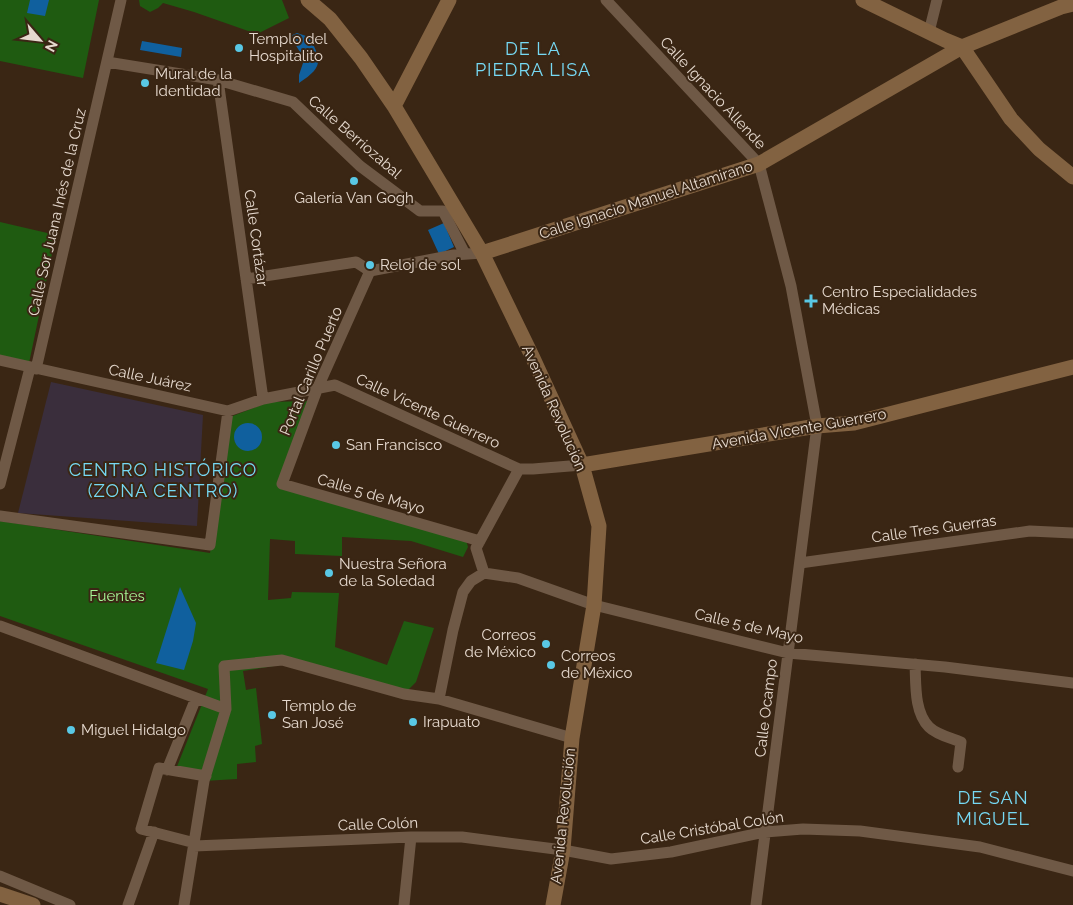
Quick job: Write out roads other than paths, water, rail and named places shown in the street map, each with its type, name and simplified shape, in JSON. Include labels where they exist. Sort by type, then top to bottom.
[{"type":"street","name":"Calle Sor Juana Inés de la Cruz","points":[[0,484],[33,368],[107,62],[120,0]]},
{"type":"street","name":"Avenida Revolución","points":[[308,0],[330,18],[361,58],[394,106],[482,253],[582,465],[599,526],[594,605],[572,738],[563,850],[553,905]]},
{"type":"street","points":[[394,106],[449,0]]},
{"type":"street","name":"Calle Ignacio Allende","points":[[606,0],[759,164],[791,286],[817,426]]},
{"type":"street","points":[[863,0],[962,46],[1011,119],[1040,149],[1073,177]]},
{"type":"street","points":[[929,32],[937,0]]},
{"type":"street","name":"Calle Ignacio Manuel Altamirano","points":[[482,253],[759,164],[962,46],[1073,4]]},
{"type":"street","name":"Calle Berriozabal","points":[[107,62],[218,80],[293,102],[360,166],[420,211],[443,211],[465,254]]},
{"type":"street","name":"Calle Cortázar","points":[[218,80],[263,399]]},
{"type":"street","points":[[246,279],[356,262],[370,271],[454,255],[482,253]]},
{"type":"street","name":"Portal Carillo Puerto","points":[[282,484],[318,387],[370,271]]},
{"type":"street","name":"Calle Juárez","points":[[0,360],[228,410],[263,399]]},
{"type":"street","name":"Avenida Vicente Guerrero","points":[[582,465],[817,426],[854,423],[1073,367]]},
{"type":"street","name":"Calle Vicente Guerrero","points":[[263,399],[335,385],[518,469],[582,465]]},
{"type":"street","points":[[0,516],[210,545],[228,410]]},
{"type":"street","name":"Calle Ocampo","points":[[756,905],[817,426]]},
{"type":"street","points":[[439,699],[463,592],[470,581],[484,573],[476,548],[518,469]]},
{"type":"street","name":"Calle 5 de Mayo","points":[[282,484],[480,541]]},
{"type":"street","name":"Calle Tres Guerras","points":[[800,563],[1030,531],[1073,533]]},
{"type":"street","name":"Calle 5 de Mayo","points":[[484,573],[525,580],[594,605],[788,653],[915,664],[1073,683]]},
{"type":"street","points":[[0,626],[226,709]]},
{"type":"street","points":[[184,905],[206,776],[226,709],[224,666],[282,660],[404,694],[439,699],[572,738]]},
{"type":"street","points":[[915,664],[919,710],[928,726],[961,742],[958,767]]},
{"type":"street","points":[[167,770],[196,698]]},
{"type":"street","points":[[128,905],[154,832],[141,829],[159,768],[206,776]]},
{"type":"street","name":"Calle Cristóbal Colón","points":[[563,850],[611,859],[671,852],[765,832],[803,829],[860,831],[980,847],[1073,871]]},
{"type":"street","name":"Calle Colón","points":[[154,832],[195,844],[462,837],[563,850]]},
{"type":"street","points":[[404,905],[411,837]]},
{"type":"street","points":[[0,876],[70,905]]},
{"type":"street","points":[[0,894],[33,905]]},
{"type":"water","points":[[30,0],[49,0],[45,16],[27,13]]},
{"type":"water","points":[[297,33],[309,37],[318,58],[316,68],[307,78],[299,83],[299,75],[303,63],[300,52],[290,36]]},
{"type":"water","points":[[142,41],[182,48],[181,57],[140,50]]},
{"type":"water","points":[[444,223],[454,247],[439,254],[428,230]]},
{"type":"water","points":[[248,423],[258,427],[262,437],[258,447],[248,451],[238,447],[234,437],[238,427]]},
{"type":"water","points":[[180,587],[196,623],[193,641],[184,670],[156,663]]},
{"type":"place","name":"Templo del Hospitalito","points":[[239,48]]},
{"type":"place","name":"Mural de la Identidad","points":[[145,83]]},
{"type":"place","name":"Galería Van Gogh","points":[[354,181]]},
{"type":"place","name":"Reloj de sol","points":[[370,265]]},
{"type":"place","name":"Centro Especialidades Médicas","points":[[811,301]]},
{"type":"place","name":"San Francisco","points":[[336,445]]},
{"type":"place","name":"Nuestra Señora de la Soledad","points":[[329,573]]},
{"type":"place","name":"Correos de México","points":[[546,644]]},
{"type":"place","name":"Correos de Mêxico","points":[[551,665]]},
{"type":"place","name":"Templo de San José","points":[[272,715]]},
{"type":"place","name":"Irapuato","points":[[413,722]]},
{"type":"place","name":"Miguel Hidalgo","points":[[71,730]]},
{"type":"district","name":"DE LA PIEDRA LISA","points":[[533,59]]},
{"type":"district","name":"CENTRO HISTÓRICO (ZONA CENTRO)","points":[[163,480]]},
{"type":"district","name":"DE SAN MIGUEL","points":[[993,808]]},
{"type":"park label","name":"Fuentes","points":[[117,596]]}]
